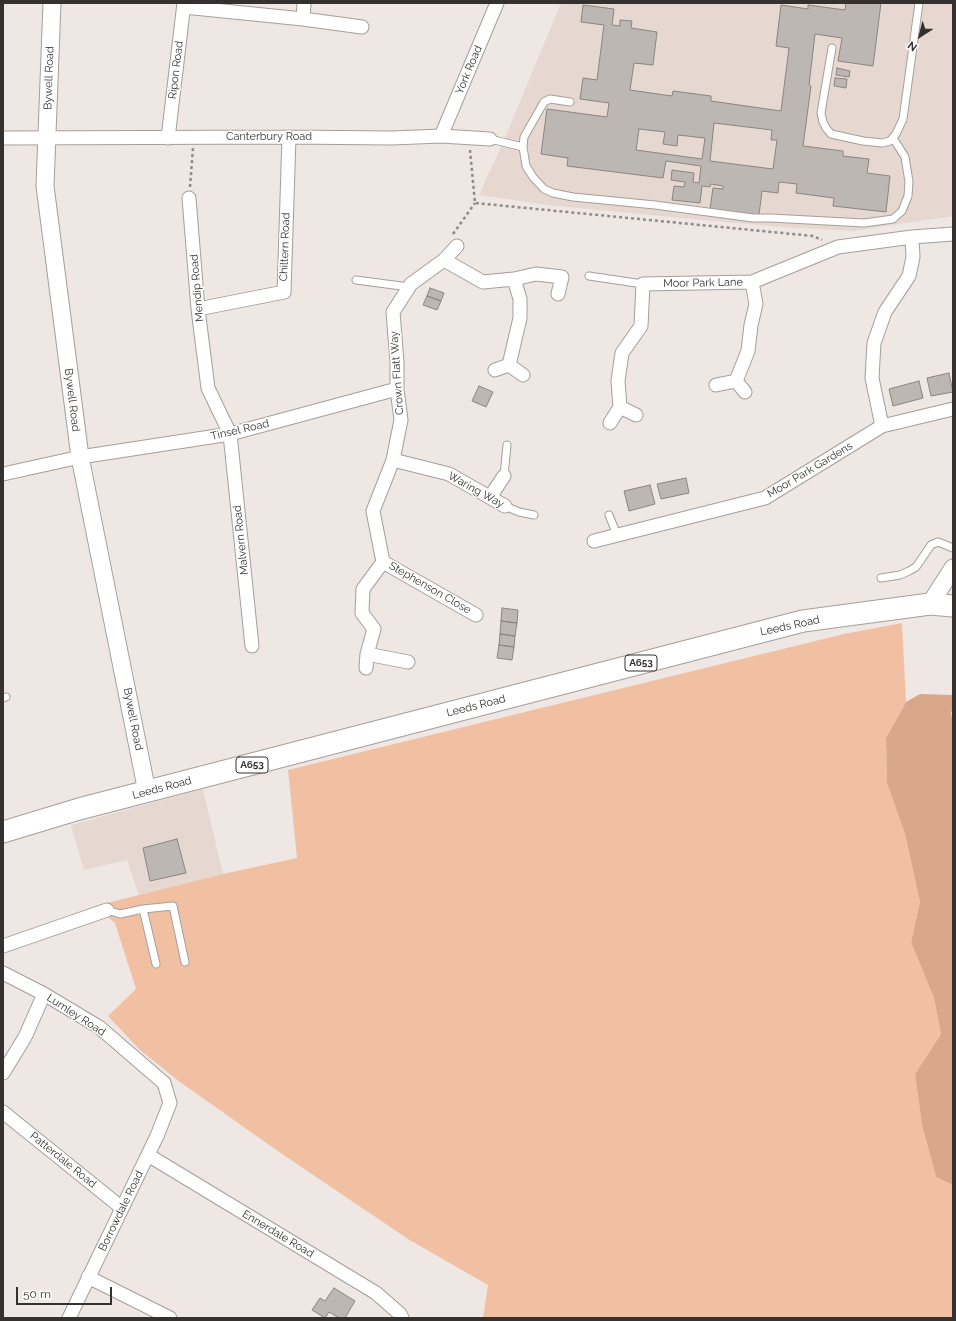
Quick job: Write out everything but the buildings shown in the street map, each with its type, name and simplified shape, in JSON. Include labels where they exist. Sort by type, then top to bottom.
[{"type":"main road","name":"Leeds Road","points":[[3,832],[79,809],[803,621],[930,604],[953,606]]},
{"type":"street","name":"Bywell Road","points":[[52,3],[45,186],[80,456],[148,792]]},
{"type":"street","points":[[303,19],[304,3]]},
{"type":"street","name":"York Road","points":[[440,136],[497,3]]},
{"type":"street","points":[[184,5],[362,27]]},
{"type":"street","name":"Ripon Road","points":[[168,138],[184,5]]},
{"type":"street","name":"Canterbury Road","points":[[3,138],[392,138],[440,136],[490,139]]},
{"type":"street","name":"Chiltern Road","points":[[198,309],[284,292],[288,137]]},
{"type":"street","name":"Mendip Road","points":[[189,198],[198,309],[208,388],[230,434]]},
{"type":"street","name":"Moor Park Lane","points":[[643,284],[752,282],[838,247],[912,237],[953,234]]},
{"type":"street","points":[[882,426],[872,378],[874,343],[885,312],[909,276],[912,257],[912,237]]},
{"type":"street","name":"Crown Flatt Way","points":[[384,562],[373,510],[393,460],[400,420],[393,312],[411,284],[444,260],[457,246]]},
{"type":"street","points":[[444,260],[484,282],[514,279],[536,274],[562,277],[558,294]]},
{"type":"street","points":[[509,365],[520,318],[520,299],[514,279]]},
{"type":"street","points":[[736,381],[748,351],[751,325],[756,304],[752,282]]},
{"type":"street","points":[[610,423],[620,407],[618,381],[622,353],[642,326],[643,284]]},
{"type":"street","points":[[495,370],[509,365]]},
{"type":"street","points":[[509,365],[523,375]]},
{"type":"street","points":[[716,385],[736,381]]},
{"type":"street","points":[[736,381],[745,392]]},
{"type":"street","name":"Tinsel Road","points":[[3,474],[80,456],[230,434],[397,390]]},
{"type":"street","points":[[620,407],[636,415]]},
{"type":"street","name":"Moor Park Gardens","points":[[594,541],[765,498],[882,426],[953,409]]},
{"type":"street","name":"Malvern Road","points":[[230,434],[252,646]]},
{"type":"street","name":"Waring Way","points":[[393,460],[449,474],[505,506]]},
{"type":"street","points":[[490,497],[504,476]]},
{"type":"street","points":[[366,668],[367,654],[374,630],[362,613],[363,589],[384,562]]},
{"type":"street","name":"Stephenson Close","points":[[384,562],[476,615]]},
{"type":"street","points":[[930,604],[953,568]]},
{"type":"street","points":[[367,654],[408,662]]},
{"type":"street","points":[[3,946],[107,910]]},
{"type":"street","name":"Lumley Road","points":[[3,973],[44,994],[98,1027],[164,1083],[170,1103]]},
{"type":"street","points":[[3,1073],[25,1037],[44,994]]},
{"type":"street","name":"Borrowdale Road","points":[[69,1318],[157,1136],[170,1103]]},
{"type":"street","name":"Patterdale Road","points":[[3,1112],[122,1208]]},
{"type":"street","name":"Ennerdale Road","points":[[148,1155],[376,1293],[400,1314],[402,1318]]},
{"type":"street","points":[[88,1277],[170,1318]]},
{"type":"lane","points":[[832,48],[821,113],[826,128],[831,134],[863,141],[882,143],[890,141],[903,120],[919,3]]},
{"type":"lane","points":[[570,102],[550,99],[544,102],[524,137],[523,148],[526,166],[533,177],[544,189],[553,193],[573,197],[655,205],[753,218],[864,223],[893,219],[902,211],[908,196],[909,182],[905,157],[893,138]]},
{"type":"lane","points":[[490,139],[523,148]]},
{"type":"lane","points":[[589,276],[643,284]]},
{"type":"lane","points":[[356,280],[409,287]]},
{"type":"lane","points":[[504,476],[508,445]]},
{"type":"lane","name":"Waring Way","points":[[505,506],[519,512],[534,515]]},
{"type":"lane","points":[[609,515],[617,535]]},
{"type":"lane","points":[[881,578],[909,572],[916,567],[931,545],[938,542],[953,548]]},
{"type":"lane","points":[[107,910],[120,914],[143,909],[173,906],[185,962]]},
{"type":"lane","points":[[143,909],[156,964]]},
{"type":"path","points":[[189,198],[194,138]]},
{"type":"path","points":[[457,246],[450,238],[475,203]]},
{"type":"shaded area","points":[[561,3],[953,3],[953,216],[853,231],[702,220],[548,205],[479,195],[504,140]]},
{"type":"shaded area","points":[[902,623],[906,702],[886,738],[887,783],[905,834],[920,902],[911,942],[934,998],[941,1034],[915,1074],[922,1125],[936,1177],[953,1185],[953,1318],[483,1318],[488,1285],[408,1239],[282,1154],[180,1082],[140,1050],[108,1016],[136,989],[115,923],[95,906],[223,874],[297,858],[288,770],[844,634]]},
{"type":"shaded area","points":[[920,694],[953,695],[951,714],[953,721],[953,1185],[936,1177],[922,1125],[915,1074],[941,1034],[934,998],[911,942],[920,902],[905,834],[887,783],[886,738],[906,702]]},
{"type":"shaded area","points":[[203,789],[223,874],[139,895],[127,860],[84,870],[71,825]]}]
